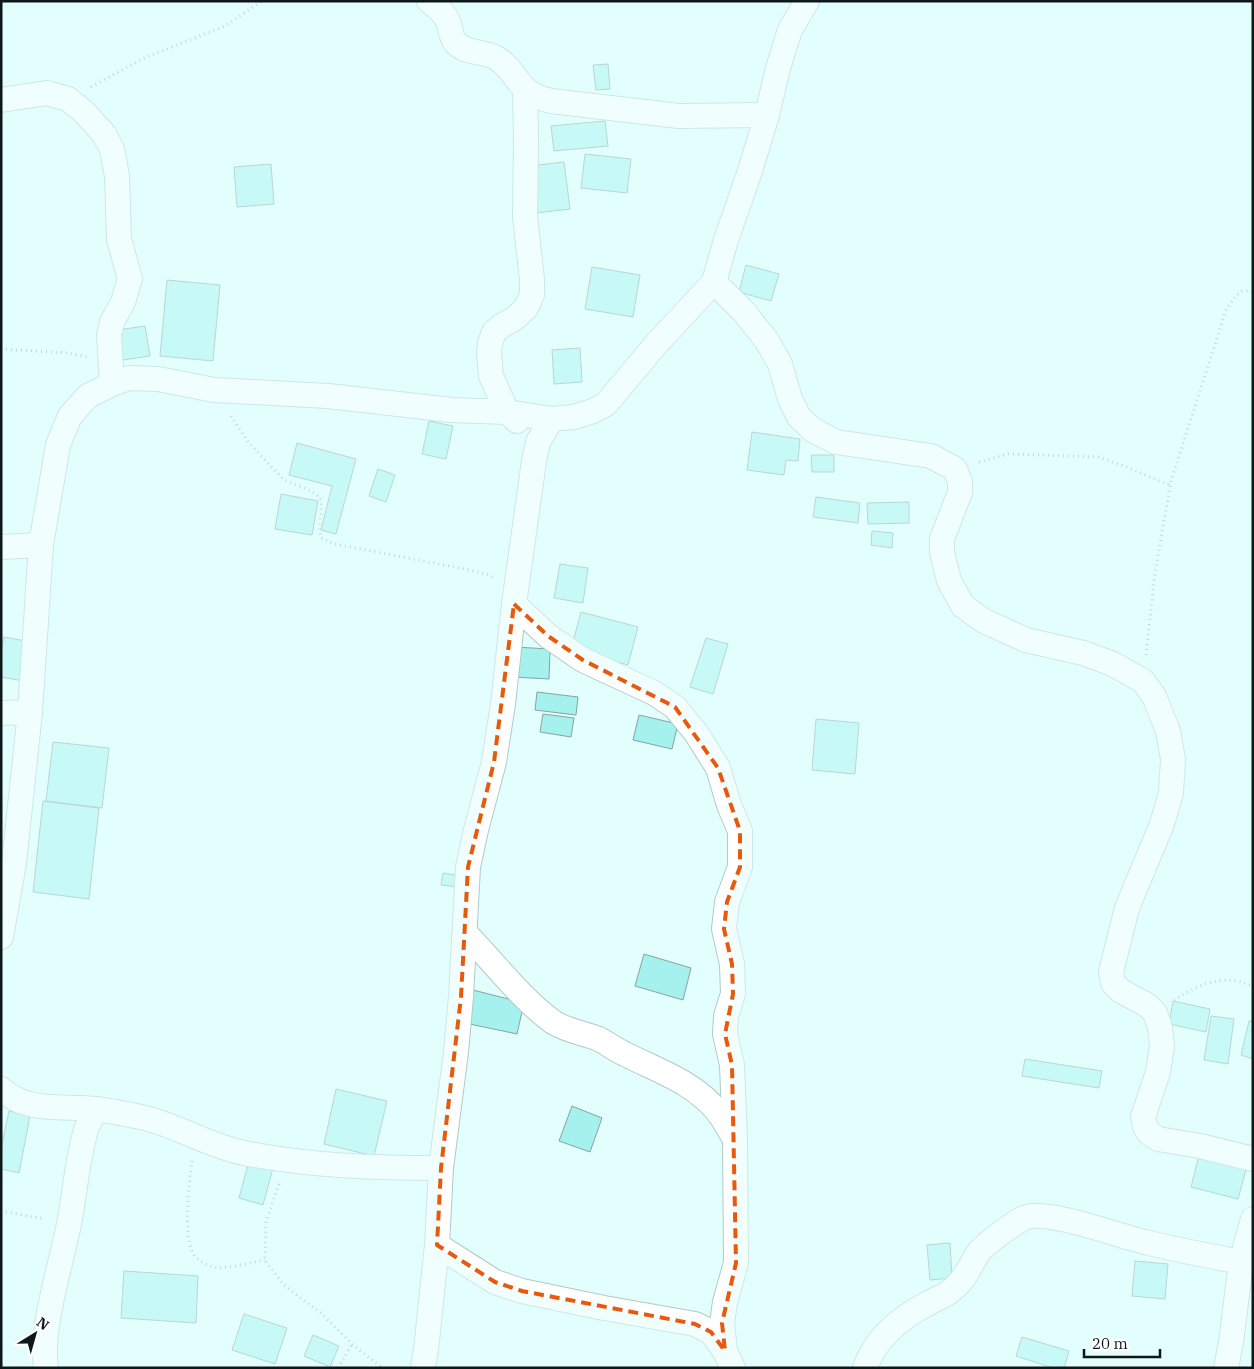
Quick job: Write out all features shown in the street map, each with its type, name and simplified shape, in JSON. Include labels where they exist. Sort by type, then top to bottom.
[{"type":"street","points":[[429,1],[445,14],[452,36],[461,48],[497,58],[524,90],[536,98],[679,116],[767,115]]},
{"type":"street","points":[[111,373],[129,378],[158,380],[214,390],[328,396],[451,410],[507,412],[552,419],[574,417],[593,411],[606,404],[658,342],[714,282],[767,115],[778,68],[790,30],[807,1]]},
{"type":"street","points":[[524,90],[526,141],[525,216],[532,294],[526,308],[514,320],[500,326],[494,332],[490,343],[491,376],[507,412],[538,442]]},
{"type":"street","points":[[1,100],[47,93],[68,99],[84,112],[104,134],[112,149],[117,176],[119,239],[130,279],[123,302],[112,322],[109,335],[111,373],[70,416],[58,445],[41,545],[30,712],[7,864],[1,937]]},
{"type":"street","points":[[714,282],[744,312],[767,341],[780,364],[790,399],[800,417],[813,430],[836,442],[930,456],[955,469],[960,482],[960,492],[942,539],[942,552],[949,581],[964,606],[984,621],[1026,640],[1083,653],[1113,664],[1143,682],[1154,696],[1168,731],[1173,759],[1171,793],[1162,824],[1127,908],[1111,972],[1113,983],[1120,991],[1143,1002],[1155,1013],[1160,1027],[1162,1046],[1158,1072],[1143,1117],[1145,1127],[1149,1133],[1158,1139],[1200,1146],[1253,1160]]},
{"type":"street","points":[[423,1368],[437,1245],[441,1168],[456,1052],[468,867],[494,762],[534,461],[538,442],[552,419]]},
{"type":"street","points":[[1,547],[41,545]]},
{"type":"street","points":[[514,604],[548,636],[583,660],[654,693],[675,707],[696,733],[718,768],[740,831],[740,867],[727,902],[724,929],[732,964],[733,994],[726,1016],[725,1034],[732,1065],[735,1140],[736,1263],[725,1302],[722,1323],[729,1359]]},
{"type":"street","points":[[1,713],[30,712]]},
{"type":"street","points":[[465,933],[488,955],[519,991],[554,1022],[568,1030],[601,1040],[682,1082],[718,1112],[735,1140]]},
{"type":"street","points":[[1,1089],[14,1098],[33,1105],[89,1115],[141,1117],[175,1127],[235,1150],[288,1160],[389,1168],[441,1168]]},
{"type":"street","points":[[46,1368],[44,1356],[49,1314],[69,1224],[89,1115]]},
{"type":"street","points":[[865,1368],[881,1339],[901,1319],[952,1290],[964,1278],[984,1246],[1023,1218],[1037,1214],[1061,1218],[1142,1242],[1197,1255],[1241,1262]]},
{"type":"street","points":[[1226,1368],[1241,1262],[1253,1219]]},
{"type":"street","points":[[437,1245],[495,1282],[522,1291],[695,1324],[711,1332],[729,1359]]},
{"type":"path","points":[[68,99],[142,59],[225,26],[262,1]]},
{"type":"path","points":[[1143,682],[1155,573],[1172,481],[1226,310],[1234,298],[1242,291],[1253,291]]},
{"type":"path","points":[[1,349],[69,353],[111,373]]},
{"type":"path","points":[[214,390],[248,442],[267,464],[284,480],[311,491],[320,497],[322,506],[318,528],[322,538],[335,544],[490,575],[504,586],[514,604]]},
{"type":"path","points":[[955,469],[1008,454],[1052,457],[1083,456],[1098,457],[1168,484],[1172,481]]},
{"type":"path","points":[[1155,1013],[1189,991],[1208,983],[1224,979],[1241,981],[1253,986]]},
{"type":"path","points":[[196,1136],[189,1182],[190,1245],[194,1255],[202,1262],[218,1268],[265,1260]]},
{"type":"path","points":[[288,1160],[266,1222],[265,1260],[284,1285],[322,1314],[352,1344],[382,1368]]},
{"type":"path","points":[[1,1211],[69,1224]]},
{"type":"path","points":[[338,1368],[352,1344]]},
{"type":"highlighted area","points":[[514,604],[548,636],[583,660],[675,707],[718,768],[740,831],[740,867],[727,902],[724,929],[732,964],[733,994],[725,1034],[732,1065],[736,1263],[722,1323],[725,1351],[711,1332],[695,1324],[522,1291],[495,1282],[437,1245],[441,1168],[461,997],[468,867],[494,762]]},
{"type":"building","points":[[608,64],[610,89],[596,90],[593,65]]},
{"type":"building","points":[[605,121],[608,146],[554,151],[551,126]]},
{"type":"building","points":[[585,154],[631,159],[627,193],[581,188]]},
{"type":"building","points":[[564,162],[570,209],[536,213],[529,166]]},
{"type":"building","points":[[271,164],[274,204],[237,207],[234,167]]},
{"type":"building","points":[[746,265],[779,274],[771,301],[739,292]]},
{"type":"building","points":[[592,267],[640,275],[633,317],[585,309]]},
{"type":"building","points":[[167,280],[220,285],[213,361],[160,356]]},
{"type":"building","points":[[145,326],[150,356],[116,361],[111,331]]},
{"type":"building","points":[[580,348],[582,382],[554,384],[552,350]]},
{"type":"building","points":[[429,421],[453,426],[446,459],[422,454]]},
{"type":"building","points":[[752,432],[800,439],[798,461],[786,460],[784,475],[747,470]]},
{"type":"building","points":[[297,443],[356,459],[336,534],[321,530],[332,486],[289,475]]},
{"type":"building","points":[[811,455],[834,455],[834,472],[812,472]]},
{"type":"building","points":[[378,469],[395,475],[386,502],[369,496]]},
{"type":"building","points":[[281,494],[318,501],[312,535],[275,529]]},
{"type":"building","points":[[816,497],[860,503],[858,523],[813,517]]},
{"type":"building","points":[[909,502],[909,523],[868,524],[867,503]]},
{"type":"building","points":[[872,531],[893,533],[892,548],[871,545]]},
{"type":"building","points":[[560,564],[588,568],[583,603],[554,598]]},
{"type":"building","points":[[581,612],[638,627],[628,665],[571,649]]},
{"type":"building","points":[[4,637],[31,642],[24,681],[1,677],[1,651]]},
{"type":"building","points":[[706,638],[728,644],[713,694],[690,687]]},
{"type":"building","points":[[514,647],[550,649],[549,679],[513,677]]},
{"type":"building","points":[[537,692],[578,697],[576,715],[535,710]]},
{"type":"building","points":[[543,714],[574,718],[571,737],[540,732]]},
{"type":"building","points":[[639,715],[678,724],[672,749],[633,740]]},
{"type":"building","points":[[816,719],[859,723],[855,774],[812,770]]},
{"type":"building","points":[[53,742],[109,748],[102,808],[46,801]]},
{"type":"building","points":[[43,801],[99,808],[89,899],[33,892]]},
{"type":"building","points":[[443,873],[460,876],[458,887],[441,885]]},
{"type":"building","points":[[644,954],[691,968],[683,1000],[635,986]]},
{"type":"building","points":[[473,990],[524,1003],[517,1034],[465,1023]]},
{"type":"building","points":[[1173,1001],[1210,1009],[1206,1032],[1169,1024]]},
{"type":"building","points":[[1211,1016],[1234,1019],[1228,1064],[1204,1060]]},
{"type":"building","points":[[1249,1021],[1253,1021],[1253,1059],[1241,1055]]},
{"type":"building","points":[[1025,1059],[1102,1071],[1099,1088],[1022,1076]]},
{"type":"building","points":[[336,1089],[387,1101],[374,1156],[324,1144]]},
{"type":"building","points":[[572,1106],[602,1118],[590,1152],[559,1141]]},
{"type":"building","points":[[9,1111],[30,1116],[19,1173],[1,1169],[1,1149]]},
{"type":"building","points":[[1199,1155],[1247,1166],[1238,1199],[1191,1187]]},
{"type":"building","points":[[249,1161],[273,1168],[263,1205],[239,1198]]},
{"type":"building","points":[[950,1243],[952,1278],[930,1280],[927,1245]]},
{"type":"building","points":[[1135,1261],[1168,1264],[1165,1299],[1132,1296]]},
{"type":"building","points":[[124,1271],[198,1276],[196,1323],[121,1318]]},
{"type":"building","points":[[244,1314],[287,1328],[275,1364],[232,1350]]},
{"type":"building","points":[[313,1335],[339,1346],[330,1367],[304,1356]]},
{"type":"building","points":[[1022,1337],[1069,1351],[1064,1368],[1053,1368],[1016,1356]]}]
